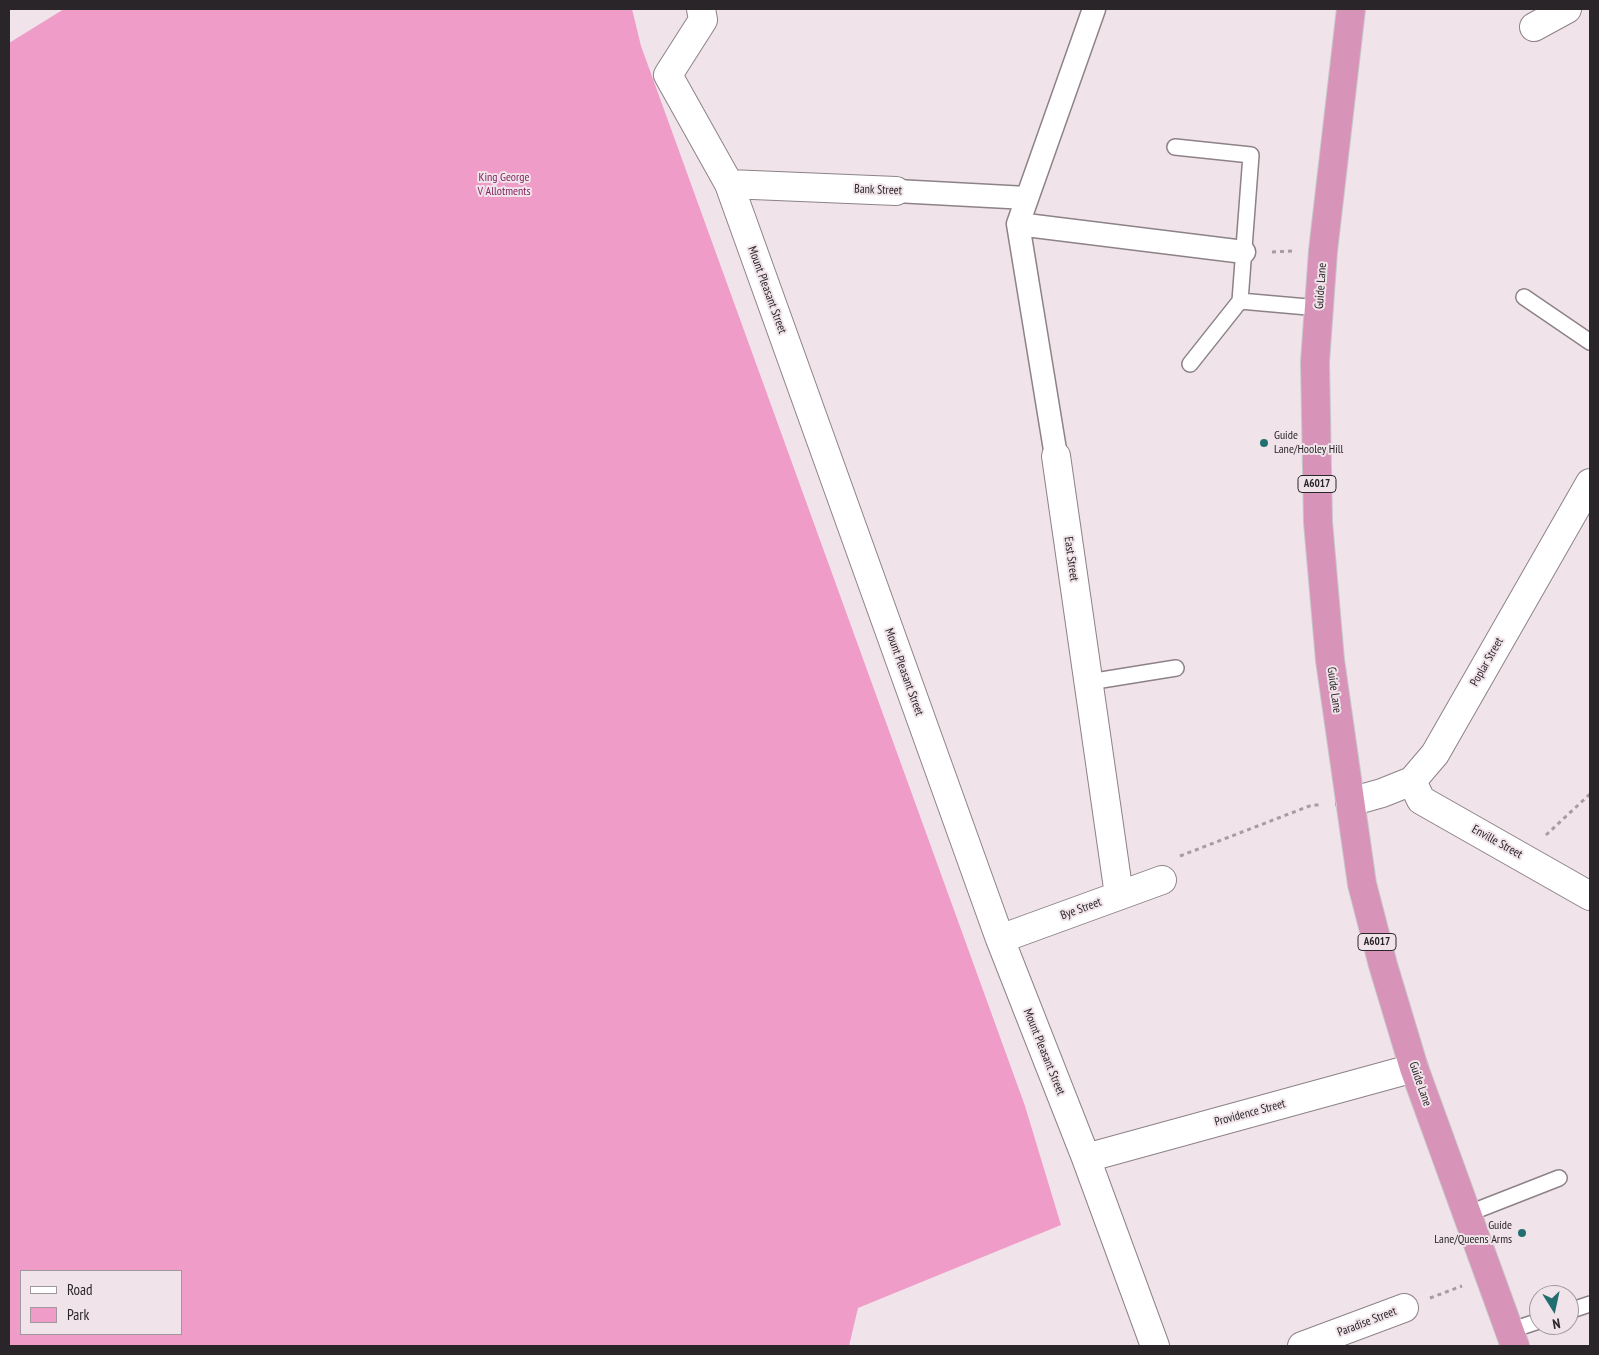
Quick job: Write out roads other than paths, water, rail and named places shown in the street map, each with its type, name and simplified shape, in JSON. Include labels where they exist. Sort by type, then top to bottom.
[{"type":"highway","name":"Guide Lane","points":[[1351,9],[1323,251],[1315,362],[1318,522],[1330,660],[1362,884],[1414,1068],[1512,1339]]},
{"type":"street","name":"Mount Pleasant Street","points":[[701,9],[703,20],[668,75],[730,184],[1000,939],[1086,1158],[1155,1346]]},
{"type":"street","points":[[1094,9],[1018,224],[1244,252]]},
{"type":"street","points":[[1534,27],[1567,9]]},
{"type":"street","name":"Bank Street","points":[[730,184],[1027,198]]},
{"type":"street","name":"East Street","points":[[1018,224],[1056,456],[1118,895]]},
{"type":"street","name":"Poplar Street","points":[[1350,802],[1382,794],[1412,781],[1435,754],[1590,483]]},
{"type":"street","name":"Enville Street","points":[[1412,781],[1421,800],[1524,856],[1590,896]]},
{"type":"street","name":"Bye Street","points":[[1000,939],[1162,880]]},
{"type":"street","name":"Providence Street","points":[[1086,1158],[1414,1068]]},
{"type":"street","name":"Paradise Street","points":[[1318,1344],[1404,1308]]},
{"type":"lane","points":[[1175,147],[1251,155],[1240,302],[1190,364]]},
{"type":"lane","points":[[1524,297],[1590,342]]},
{"type":"lane","points":[[1240,302],[1319,308]]},
{"type":"lane","points":[[1089,682],[1176,668]]},
{"type":"lane","points":[[1467,1214],[1559,1178]]},
{"type":"lane","points":[[1512,1339],[1529,1328]]},
{"type":"place","name":"Guide Lane/Hooley Hill","points":[[1264,443]]},
{"type":"place","name":"Guide Lane/Queens Arms","points":[[1522,1233]]},
{"type":"park label","name":"King George V Allotments","points":[[504,185]]}]
